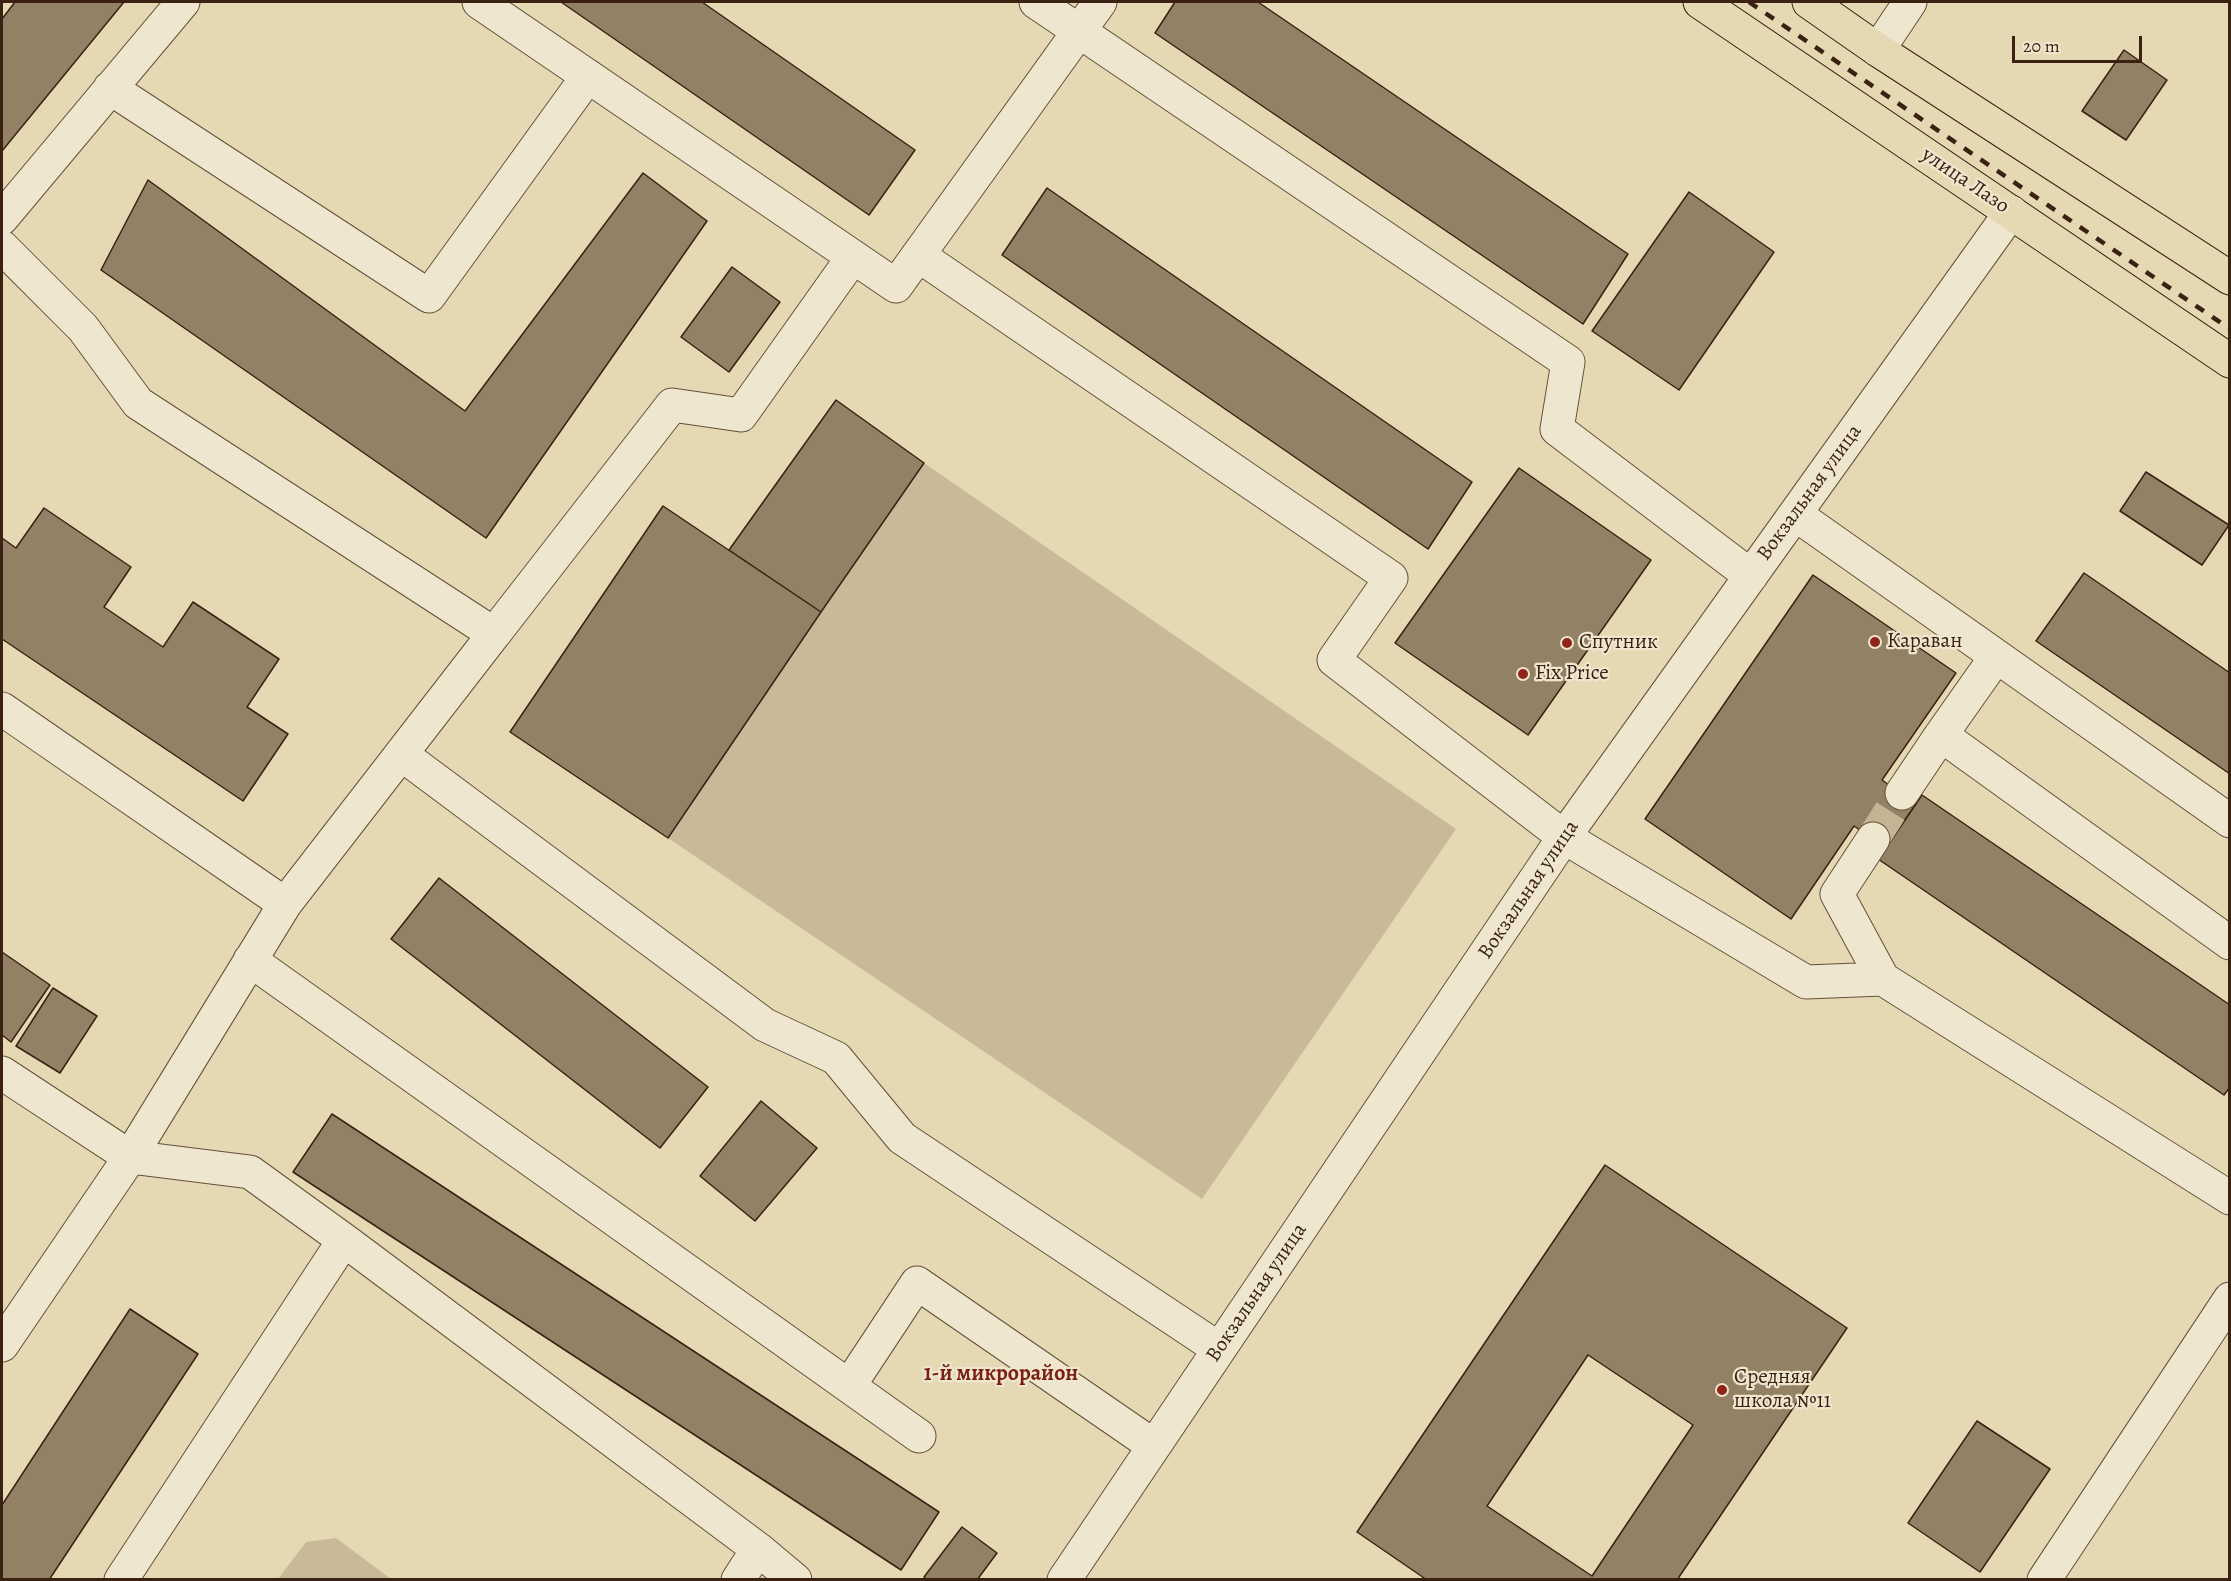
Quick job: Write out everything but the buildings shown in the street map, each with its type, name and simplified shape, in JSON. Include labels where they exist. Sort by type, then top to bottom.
[{"type":"main road","name":"улица Лазо","points":[[1700,2],[2229,362]]},
{"type":"main road","points":[[1809,2],[1878,50],[2229,278]]},
{"type":"street","points":[[2,218],[183,2]]},
{"type":"street","points":[[479,2],[896,286],[1100,2]]},
{"type":"street","points":[[1036,2],[1568,362],[1557,429],[1751,576]]},
{"type":"street","points":[[1878,50],[1910,2]]},
{"type":"street","points":[[110,88],[429,296],[588,76]]},
{"type":"street","name":"Вокзальная улица","points":[[1064,1580],[1564,837],[2011,212]]},
{"type":"street","points":[[2,247],[83,328],[138,404],[494,633]]},
{"type":"street","points":[[918,255],[1391,578],[1334,660],[1564,837],[1806,982],[1883,979]]},
{"type":"street","points":[[2,1345],[130,1157],[285,904],[672,405],[741,416],[853,257]]},
{"type":"street","points":[[1795,514],[2229,821]]},
{"type":"street","points":[[1902,794],[1996,657]]},
{"type":"street","points":[[2,709],[285,904]]},
{"type":"street","points":[[1941,735],[2229,943]]},
{"type":"street","points":[[401,754],[765,1025],[836,1058],[902,1138],[1219,1349]]},
{"type":"street","points":[[1873,839],[1837,894],[1883,979],[2229,1198]]},
{"type":"street","points":[[250,960],[919,1436]]},
{"type":"street","points":[[2,1073],[130,1157],[250,1172],[344,1240],[795,1580]]},
{"type":"street","points":[[121,1580],[344,1240]]},
{"type":"street","points":[[849,1386],[917,1283],[1154,1446]]},
{"type":"street","points":[[2044,1580],[2229,1299]]},
{"type":"street","points":[[738,1580],[758,1550]]},
{"type":"shaded area","points":[[924,463],[1456,829],[1202,1199],[668,838]]},
{"type":"shaded area","points":[[336,1538],[391,1579],[278,1579],[306,1542]]},
{"type":"tunnel","points":[[1873,839],[1902,793]]},
{"type":"railway","points":[[1749,2],[2230,329]]},
{"type":"place","name":"Караван","points":[[1875,642]]},
{"type":"place","name":"Спутник","points":[[1567,643]]},
{"type":"place","name":"Fix Price","points":[[1523,674]]},
{"type":"place","name":"Средняя школа №11","points":[[1722,1390]]},
{"type":"district","name":"1-й микрорайон","points":[[1001,1375]]}]
